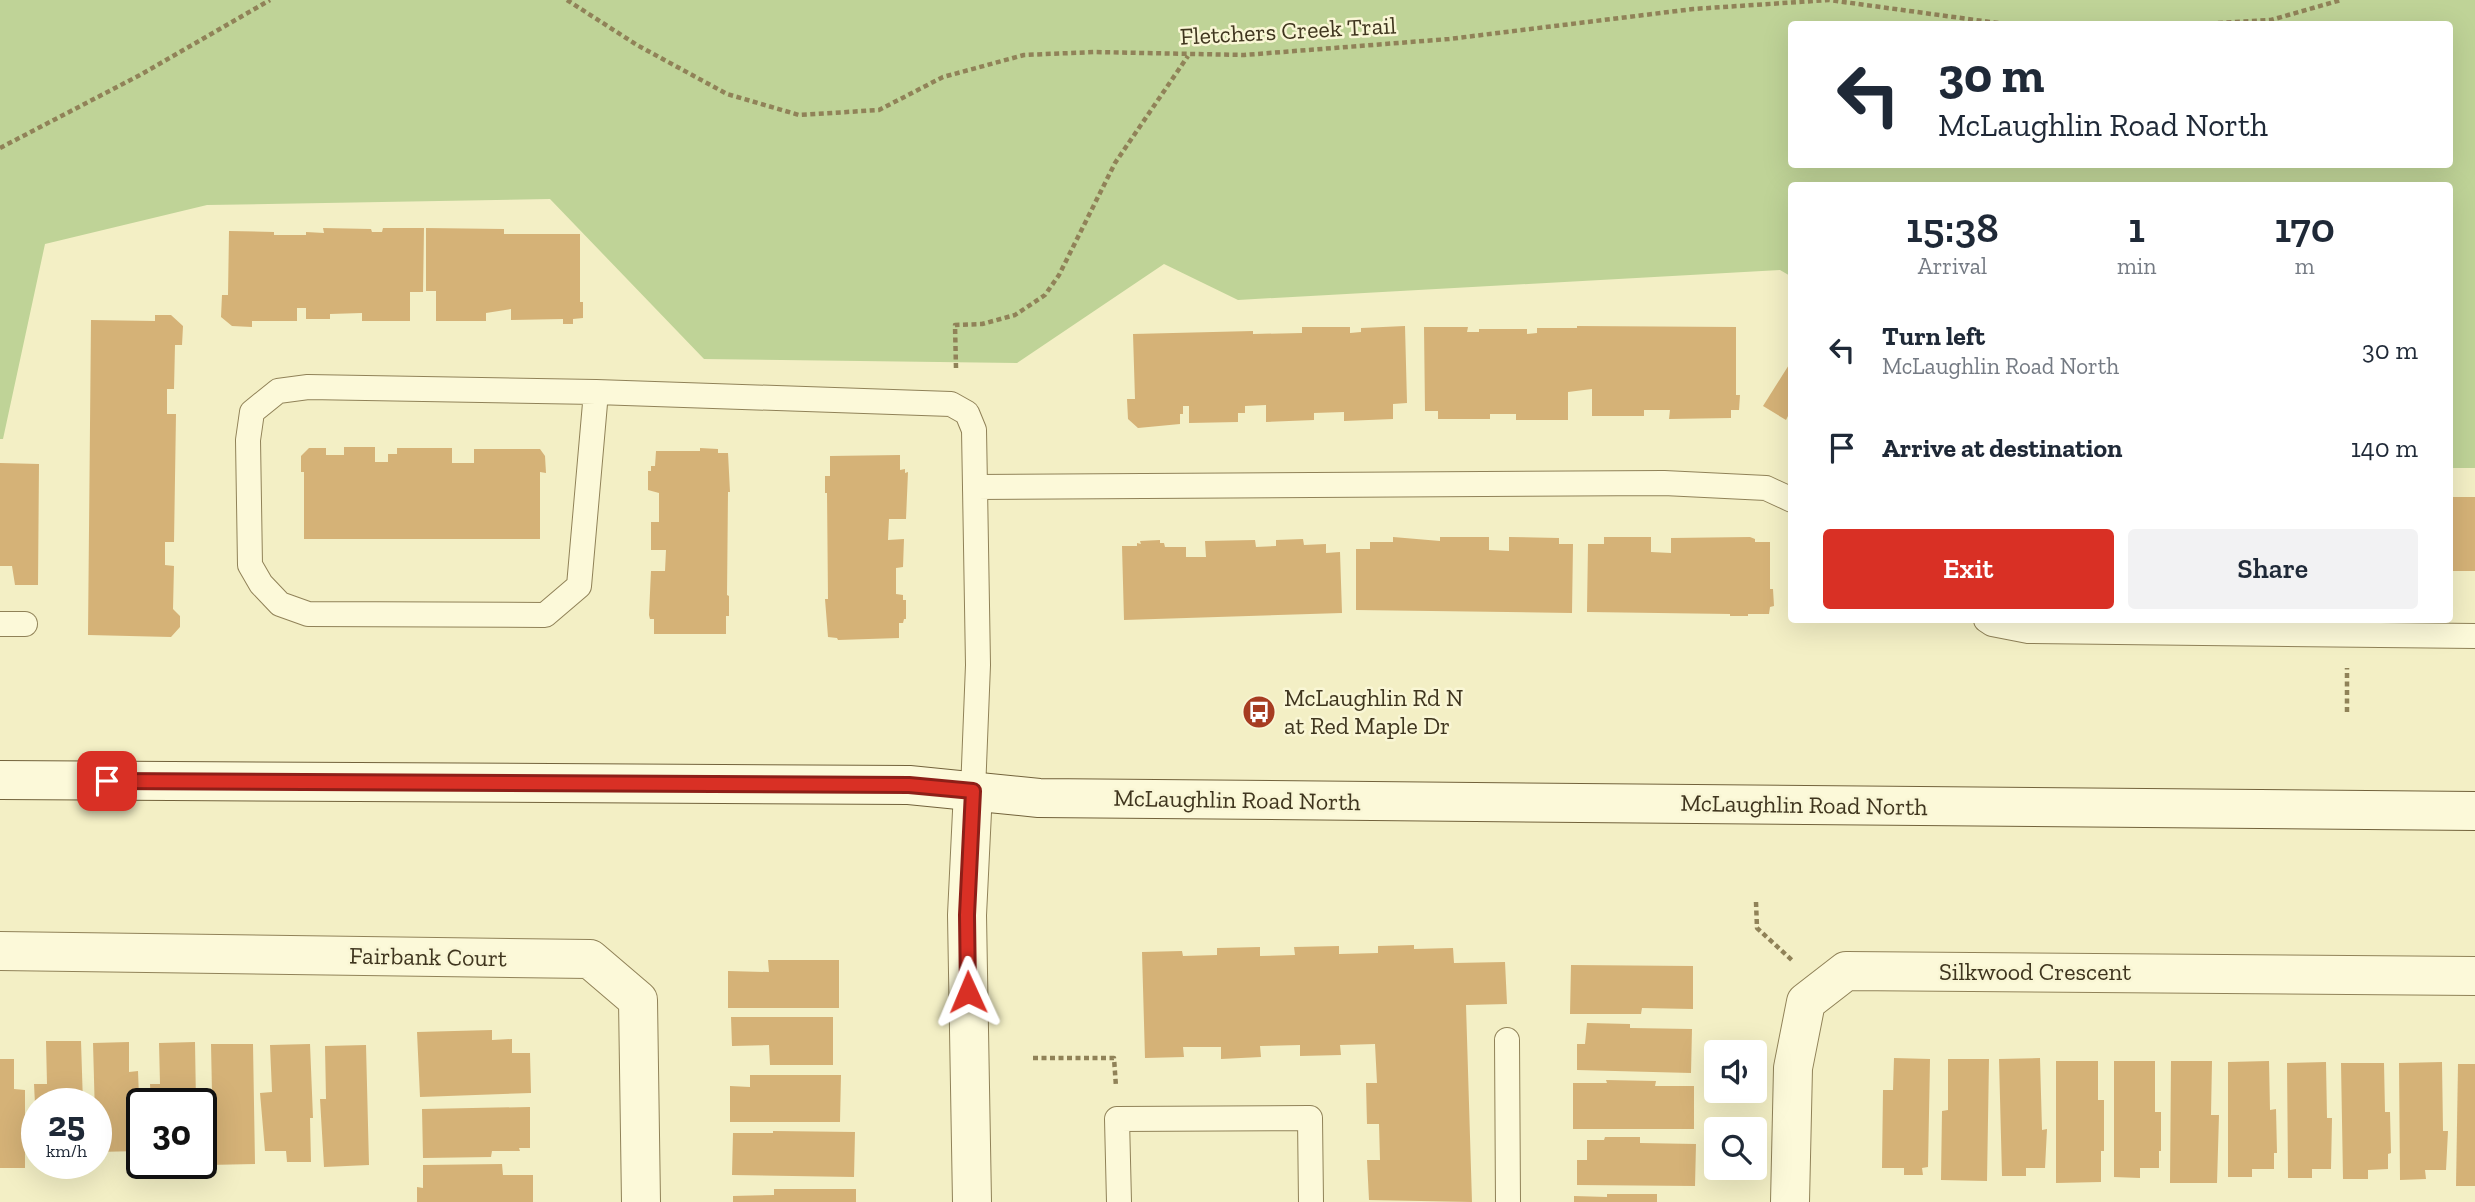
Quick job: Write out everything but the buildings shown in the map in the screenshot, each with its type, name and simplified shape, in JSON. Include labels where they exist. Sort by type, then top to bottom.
[{"type":"main road","name":"McLaughlin Road North","points":[[0,780],[909,785],[1039,798],[2475,811]]},
{"type":"main road","points":[[972,1202],[967,915],[973,791]]},
{"type":"main road","name":"Fairbank Court","points":[[0,951],[590,959],[638,1000],[641,1202]]},
{"type":"main road","name":"Silkwood Crescent","points":[[1790,1202],[1793,1068],[1807,1002],[1846,971],[2475,976]]},
{"type":"lane","points":[[596,392],[579,586],[545,615],[308,614],[280,604],[261,584],[250,565],[248,440],[252,412],[278,391],[308,387],[596,392],[951,404],[967,413],[974,430],[978,665],[973,791]]},
{"type":"lane","points":[[975,486],[1664,483],[1766,488],[1788,498]]},
{"type":"lane","points":[[1990,623],[2028,631],[2475,636]]},
{"type":"lane","points":[[0,624],[26,624]]},
{"type":"lane","points":[[1507,1040],[1508,1202]]},
{"type":"lane","points":[[1119,1202],[1117,1119],[1310,1118],[1311,1202]]},
{"type":"path","points":[[0,148],[141,75],[270,0]]},
{"type":"path","name":"Fletchers Creek Trail","points":[[567,0],[637,44],[727,94],[799,115],[879,110],[943,77],[1024,55],[1096,52],[1244,55],[1449,39],[1693,9],[1829,0],[1983,21]]},
{"type":"path","points":[[2254,21],[2271,20],[2341,0]]},
{"type":"path","points":[[956,368],[955,325],[982,324],[1015,315],[1045,295],[1059,275],[1115,163],[1188,55]]},
{"type":"path","points":[[2335,634],[2334,667],[2347,667],[2347,712]]},
{"type":"path","points":[[1756,902],[1757,928],[1823,989]]},
{"type":"path","points":[[1033,1058],[1114,1058],[1117,1119]]},
{"type":"green space","points":[[0,0],[2475,0],[2475,468],[2453,468],[2453,182],[1788,182],[1788,275],[1780,270],[1238,300],[1164,264],[1017,363],[704,359],[550,199],[207,205],[45,244],[3,439],[0,439]]},
{"type":"place","name":"McLaughlin Rd N at Red Maple Dr","points":[[1259,712]]},
{"type":"route","points":[[107,781],[909,785],[973,791],[967,915],[968,992]]}]
